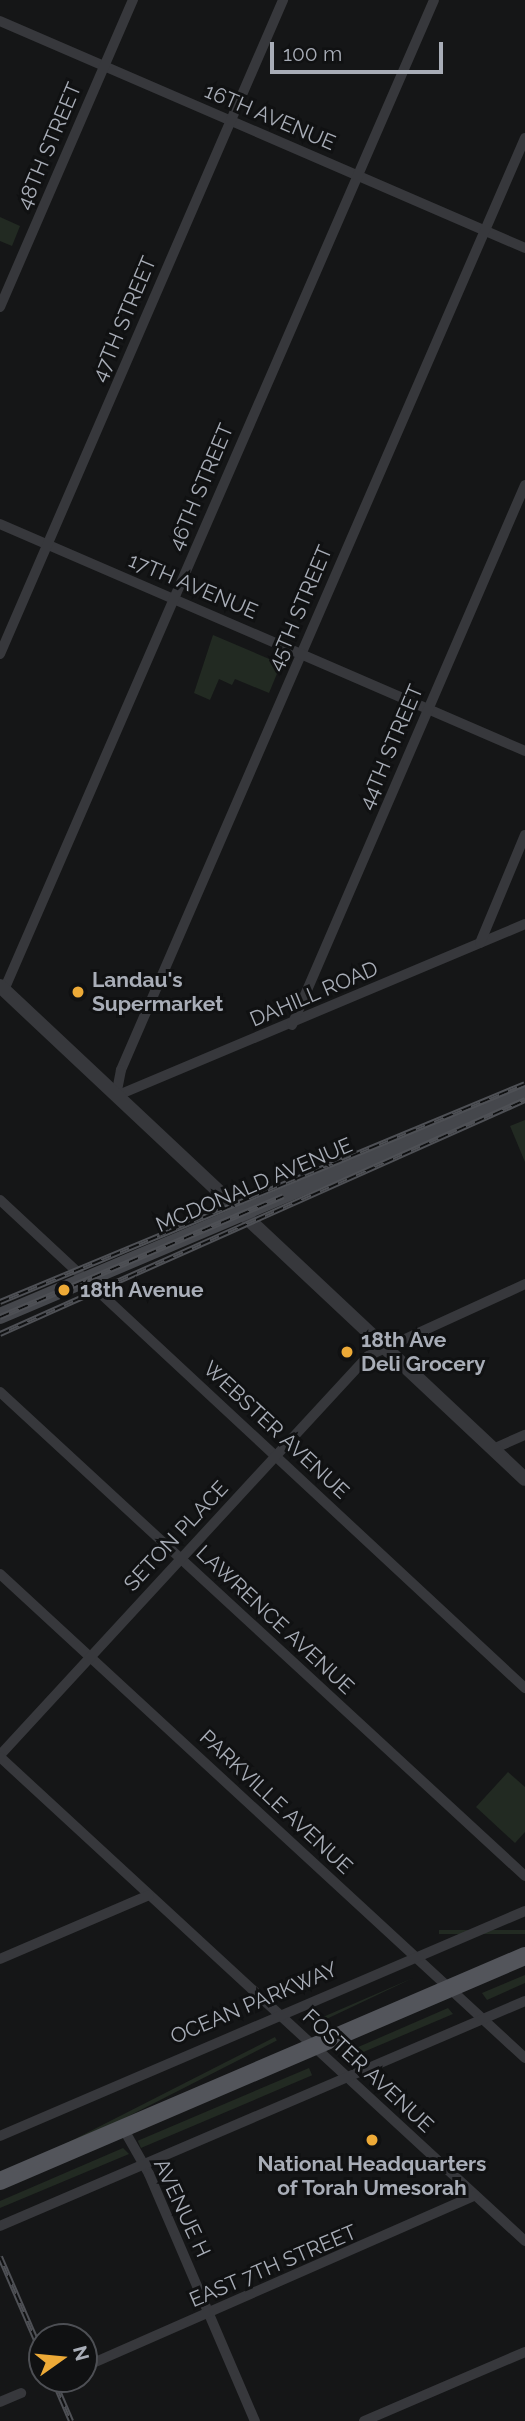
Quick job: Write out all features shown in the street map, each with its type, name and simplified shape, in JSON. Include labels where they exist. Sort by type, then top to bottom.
[{"type":"main road","name":"MCDONALD AVENUE","points":[[0,1316],[525,1093]]},
{"type":"main road","points":[[0,2181],[525,1956]]},
{"type":"street","name":"48TH STREET","points":[[0,307],[133,0]]},
{"type":"street","name":"47TH STREET","points":[[0,654],[283,0]]},
{"type":"street","name":"46TH STREET","points":[[2,988],[434,0]]},
{"type":"street","name":"16TH AVENUE","points":[[0,21],[525,248]]},
{"type":"street","name":"45TH STREET","points":[[116,1096],[121,1070],[525,138]]},
{"type":"street","name":"44TH STREET","points":[[292,1025],[525,485]]},
{"type":"street","name":"17TH AVENUE","points":[[0,524],[525,751]]},
{"type":"street","points":[[480,943],[525,835]]},
{"type":"street","name":"DAHILL ROAD","points":[[116,1096],[292,1025],[525,924]]},
{"type":"street","points":[[2,988],[525,1479]]},
{"type":"street","name":"WEBSTER AVENUE","points":[[0,1200],[525,1688]]},
{"type":"street","points":[[384,1346],[525,1284]]},
{"type":"street","name":"SETON PLACE","points":[[0,1756],[276,1457],[384,1346]]},
{"type":"street","name":"LAWRENCE AVENUE","points":[[0,1392],[525,1876]]},
{"type":"street","points":[[493,1449],[525,1435]]},
{"type":"street","name":"PARKVILLE AVENUE","points":[[0,1574],[525,2058]]},
{"type":"street","name":"FOSTER AVENUE","points":[[0,1756],[525,2241]]},
{"type":"street","points":[[0,1959],[149,1895]]},
{"type":"street","name":"OCEAN PARKWAY","points":[[0,2136],[525,1911]]},
{"type":"street","points":[[0,2226],[525,2001]]},
{"type":"street","name":"AVENUE H","points":[[123,2128],[142,2165],[255,2421]]},
{"type":"street","name":"EAST 7TH STREET","points":[[98,2361],[475,2195]]},
{"type":"street","points":[[364,2421],[525,2352]]},
{"type":"street","points":[[0,2402],[21,2393]]},
{"type":"shaded area","points":[[0,217],[20,226],[12,246],[0,241]]},
{"type":"shaded area","points":[[213,635],[281,664],[269,693],[235,679],[232,685],[219,679],[210,700],[194,693]]},
{"type":"shaded area","points":[[525,1120],[525,1162],[510,1126]]},
{"type":"shaded area","points":[[508,1772],[525,1787],[525,1832],[515,1843],[476,1807]]},
{"type":"shaded area","points":[[439,1930],[525,1930],[525,1934],[439,1934]]},
{"type":"shaded area","points":[[525,1975],[525,1983],[487,2000],[482,1993]]},
{"type":"shaded area","points":[[413,1978],[318,2023],[316,2020]]},
{"type":"shaded area","points":[[448,2008],[453,2014],[354,2056],[349,2051]]},
{"type":"shaded area","points":[[275,2037],[277,2041],[10,2176],[9,2173]]},
{"type":"shaded area","points":[[309,2068],[312,2075],[141,2148],[138,2141]]},
{"type":"shaded area","points":[[123,2148],[129,2154],[0,2208],[0,2201]]},
{"type":"railway","points":[[0,1302],[525,1084]]},
{"type":"railway","points":[[0,1334],[525,1100]]},
{"type":"railway","points":[[0,1317],[283,1196]]},
{"type":"railway","points":[[0,2257],[29,2323]]},
{"type":"railway","points":[[59,2393],[71,2421]]},
{"type":"place","name":"Landau's Supermarket","points":[[78,992]]},
{"type":"place","name":"18th Avenue","points":[[64,1290]]},
{"type":"place","name":"18th Ave Deli Grocery","points":[[347,1352]]},
{"type":"place","name":"National Headquarters of Torah Umesorah","points":[[372,2140]]}]
